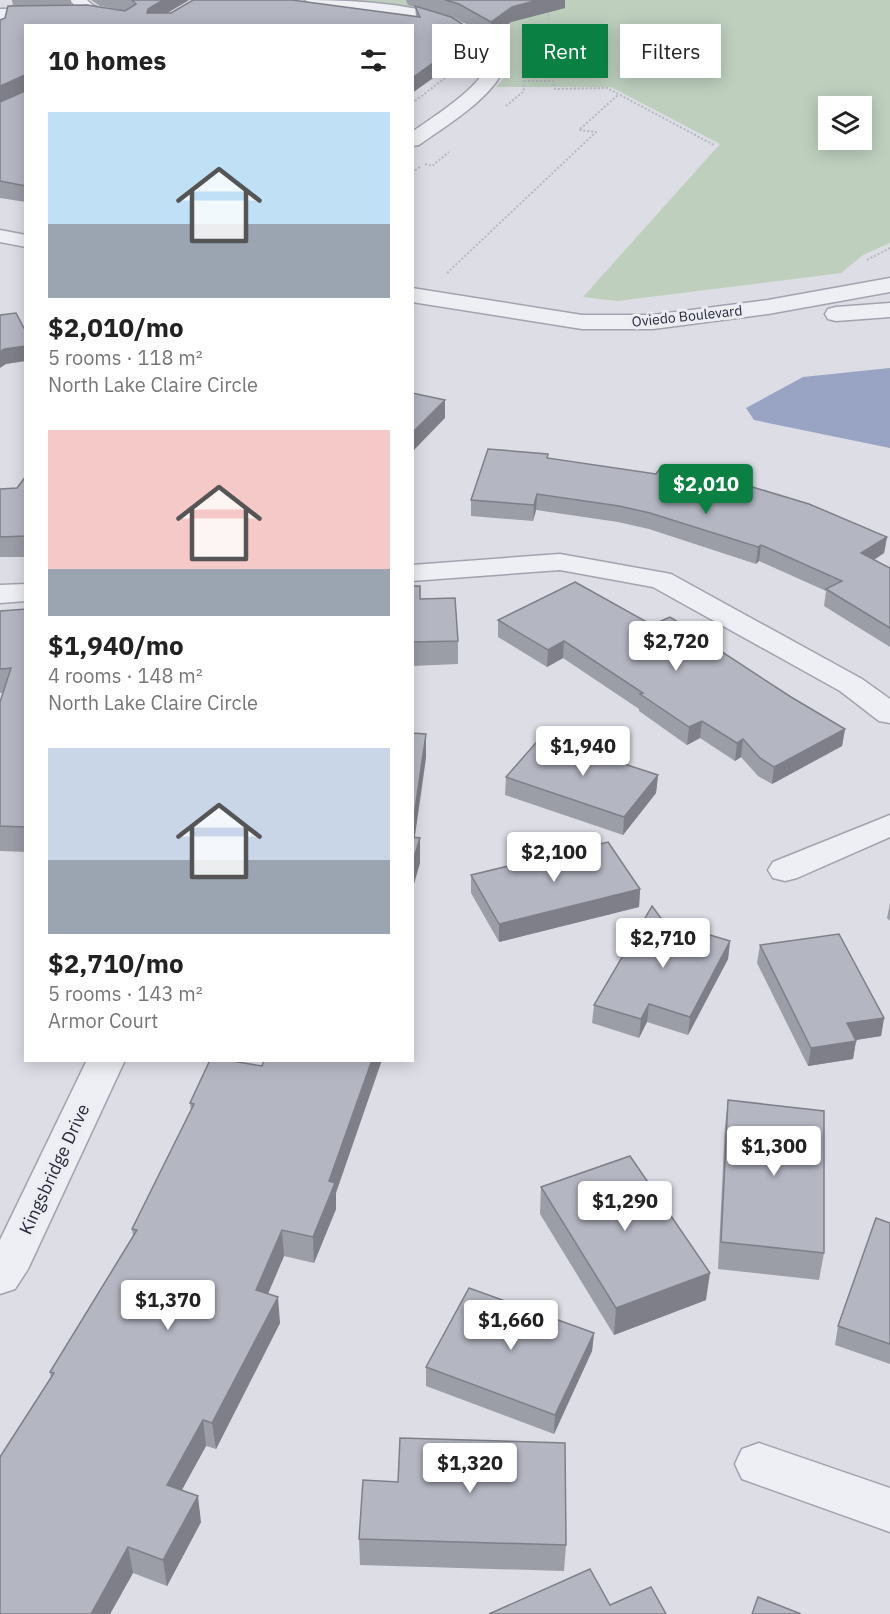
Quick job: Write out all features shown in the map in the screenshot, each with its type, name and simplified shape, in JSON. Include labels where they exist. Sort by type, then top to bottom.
[{"type":"street","points":[[314,0],[436,19],[479,36],[497,54],[498,63],[488,82],[414,139]]},
{"type":"street","points":[[0,14],[84,6],[127,18]]},
{"type":"street","points":[[0,222],[24,226]]},
{"type":"street","points":[[0,236],[24,241]]},
{"type":"street","name":"Oviedo Boulevard","points":[[414,295],[582,322],[653,322],[768,307],[890,285]]},
{"type":"street","name":"Oviedo Boulevard","points":[[414,312],[582,339],[698,337],[842,313],[890,310]]},
{"type":"street","points":[[414,573],[560,562],[661,580],[851,685],[890,714]]},
{"type":"street","points":[[0,594],[24,592]]},
{"type":"street","points":[[785,870],[890,825]]},
{"type":"street","name":"Kingsbridge Drive","points":[[0,1277],[13,1257],[105,1062]]},
{"type":"street","points":[[759,1464],[890,1510]]},
{"type":"path","points":[[549,19],[547,10],[550,8]]},
{"type":"path","points":[[414,102],[445,78]]},
{"type":"path","points":[[524,81],[553,81],[555,89],[607,88],[714,145]]},
{"type":"path","points":[[446,274],[596,132],[579,130],[619,94]]},
{"type":"path","points":[[866,261],[875,254],[890,248]]},
{"type":"green space","points":[[355,0],[890,0],[890,243],[863,255],[841,273],[617,301],[583,297],[720,144],[611,87],[496,87],[502,78],[510,78],[510,24],[464,24],[400,7]]},
{"type":"water","points":[[890,368],[890,448],[754,420],[746,408],[803,377]]},
{"type":"building","points":[[132,0],[163,0],[148,9],[147,13],[171,13],[193,0],[292,0],[420,17],[415,6],[451,17],[462,24],[432,24],[432,64],[414,77],[414,24],[24,24],[24,75],[0,86],[0,20],[5,18],[8,6],[87,5],[125,11],[136,4]]},
{"type":"building","points":[[445,0],[538,0],[512,7],[491,22],[459,4]]},
{"type":"building","points":[[24,91],[24,186],[0,181],[0,102]]},
{"type":"building","points":[[16,313],[24,328],[24,346],[4,349],[0,352],[0,315]]},
{"type":"building","points":[[414,393],[445,400],[414,431]]},
{"type":"building","points":[[488,449],[548,454],[547,458],[656,474],[662,466],[729,480],[809,504],[887,537],[861,553],[890,568],[890,628],[826,589],[842,581],[761,545],[758,547],[650,513],[619,506],[537,494],[534,505],[471,500]]},
{"type":"building","points":[[24,479],[24,536],[0,537],[0,489],[17,488]]},
{"type":"building","points":[[575,582],[652,625],[670,617],[719,647],[716,648],[791,697],[845,729],[774,767],[760,758],[743,739],[737,743],[702,721],[689,727],[640,694],[643,693],[564,641],[548,650],[498,620]]},
{"type":"building","points":[[414,586],[420,586],[420,599],[455,598],[458,641],[414,642]]},
{"type":"building","points":[[24,609],[24,827],[0,826],[0,702],[11,668],[0,669],[0,611]]},
{"type":"building","points":[[414,733],[426,734],[414,816]]},
{"type":"building","points":[[541,737],[658,775],[624,817],[506,777]]},
{"type":"building","points":[[414,837],[420,838],[414,858]]},
{"type":"building","points":[[608,842],[640,889],[499,924],[471,875]]},
{"type":"building","points":[[652,906],[663,921],[730,941],[690,1017],[649,1004],[641,1019],[594,1005]]},
{"type":"building","points":[[839,934],[884,1018],[847,1023],[856,1041],[811,1048],[760,945]]},
{"type":"building","points":[[209,1062],[238,1062],[262,1066],[263,1062],[371,1062],[329,1181],[335,1183],[313,1237],[282,1230],[256,1290],[278,1297],[212,1423],[203,1420],[167,1485],[198,1496],[163,1560],[128,1547],[91,1614],[0,1614],[0,1457],[54,1373],[50,1372],[137,1230],[132,1229],[194,1104],[190,1103]]},
{"type":"building","points":[[728,1100],[824,1111],[824,1253],[721,1242]]},
{"type":"building","points":[[630,1156],[710,1273],[616,1308],[541,1187]]},
{"type":"building","points":[[876,1218],[890,1223],[890,1344],[838,1326]]},
{"type":"building","points":[[469,1288],[594,1333],[555,1415],[426,1367]]},
{"type":"building","points":[[400,1438],[565,1443],[566,1545],[359,1539],[363,1480],[398,1482]]},
{"type":"building","points":[[590,1569],[610,1605],[651,1587],[666,1614],[489,1614]]},
{"type":"building","points":[[758,1597],[801,1614],[752,1614]]}]
